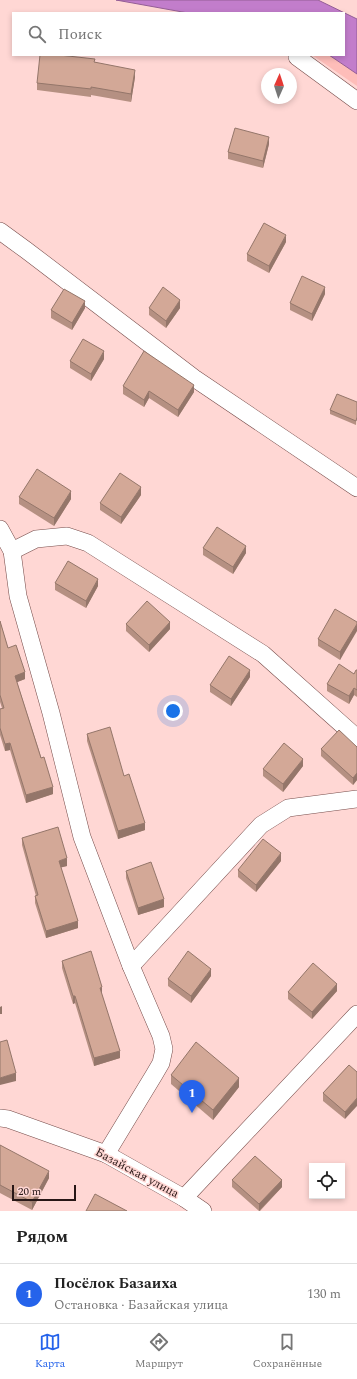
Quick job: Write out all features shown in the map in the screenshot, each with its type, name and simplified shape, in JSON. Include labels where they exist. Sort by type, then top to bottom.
[{"type":"street","points":[[297,57],[357,101]]},
{"type":"street","points":[[0,231],[194,378],[357,488]]},
{"type":"street","points":[[0,529],[12,551],[18,596],[51,713],[82,837],[131,966],[161,1036],[164,1049],[161,1063],[106,1154]]},
{"type":"street","points":[[12,551],[36,539],[67,536],[88,543],[263,654],[357,738]]},
{"type":"street","points":[[131,966],[260,825],[288,808],[357,799]]},
{"type":"street","points":[[184,1198],[357,1014]]},
{"type":"street","name":"Базайская улица","points":[[0,1118],[8,1119],[106,1154],[184,1198],[203,1211]]},
{"type":"shaded area","points":[[116,0],[318,0],[343,12],[182,12]]},
{"type":"shaded area","points":[[345,13],[357,19],[357,74],[330,56],[345,56]]},
{"type":"shaded area","points":[[313,56],[330,56],[357,74],[357,86]]},
{"type":"building","points":[[40,56],[68,56],[95,59],[94,62],[135,70],[131,94],[91,87],[91,89],[37,83]]},
{"type":"building","points":[[235,128],[269,137],[263,161],[228,152]]},
{"type":"building","points":[[264,223],[286,235],[269,266],[247,254]]},
{"type":"building","points":[[302,276],[325,287],[312,314],[290,303]]},
{"type":"building","points":[[163,287],[180,300],[166,321],[149,308]]},
{"type":"building","points":[[64,289],[85,301],[72,323],[51,310]]},
{"type":"building","points":[[83,339],[104,351],[91,374],[70,361]]},
{"type":"building","points":[[144,351],[194,385],[178,410],[149,391],[144,400],[123,386]]},
{"type":"building","points":[[337,394],[357,402],[356,421],[330,410]]},
{"type":"building","points":[[37,469],[71,491],[54,518],[19,497]]},
{"type":"building","points":[[120,473],[141,487],[121,517],[100,503]]},
{"type":"building","points":[[217,527],[246,546],[233,567],[203,548]]},
{"type":"building","points":[[68,561],[98,579],[86,601],[55,583]]},
{"type":"building","points":[[147,601],[170,622],[149,645],[126,624]]},
{"type":"building","points":[[335,609],[357,622],[340,652],[318,639]]},
{"type":"building","points":[[0,621],[8,648],[16,645],[25,672],[15,676],[41,758],[44,757],[53,787],[26,795],[10,743],[5,744],[0,728],[0,709],[4,708],[0,695]]},
{"type":"building","points":[[229,656],[250,670],[231,699],[210,685]]},
{"type":"building","points":[[339,664],[354,674],[357,670],[357,690],[354,688],[349,696],[327,684]]},
{"type":"building","points":[[110,727],[124,776],[129,774],[145,823],[118,831],[87,734]]},
{"type":"building","points":[[339,730],[357,747],[357,773],[353,778],[321,749]]},
{"type":"building","points":[[284,743],[303,759],[283,784],[263,769]]},
{"type":"building","points":[[58,827],[67,858],[59,861],[78,921],[46,931],[35,896],[38,895],[22,838]]},
{"type":"building","points":[[263,839],[281,853],[256,885],[238,870]]},
{"type":"building","points":[[151,862],[164,899],[138,908],[126,871]]},
{"type":"building","points":[[91,951],[102,987],[100,988],[120,1051],[94,1058],[75,996],[73,996],[62,961]]},
{"type":"building","points":[[188,951],[211,969],[191,996],[168,979]]},
{"type":"building","points":[[313,963],[337,984],[312,1012],[288,992]]},
{"type":"building","points":[[7,1040],[16,1073],[0,1078],[0,1042]]},
{"type":"building","points":[[196,1042],[239,1078],[213,1110],[171,1075]]},
{"type":"building","points":[[349,1065],[357,1072],[357,1098],[345,1112],[323,1093]]},
{"type":"building","points":[[0,1145],[49,1171],[32,1202],[0,1185]]},
{"type":"building","points":[[255,1156],[282,1180],[259,1204],[232,1180]]},
{"type":"building","points":[[95,1194],[127,1211],[86,1211]]},
{"type":"place","name":"Посёлок Базаиха","points":[[192,1113]]}]
